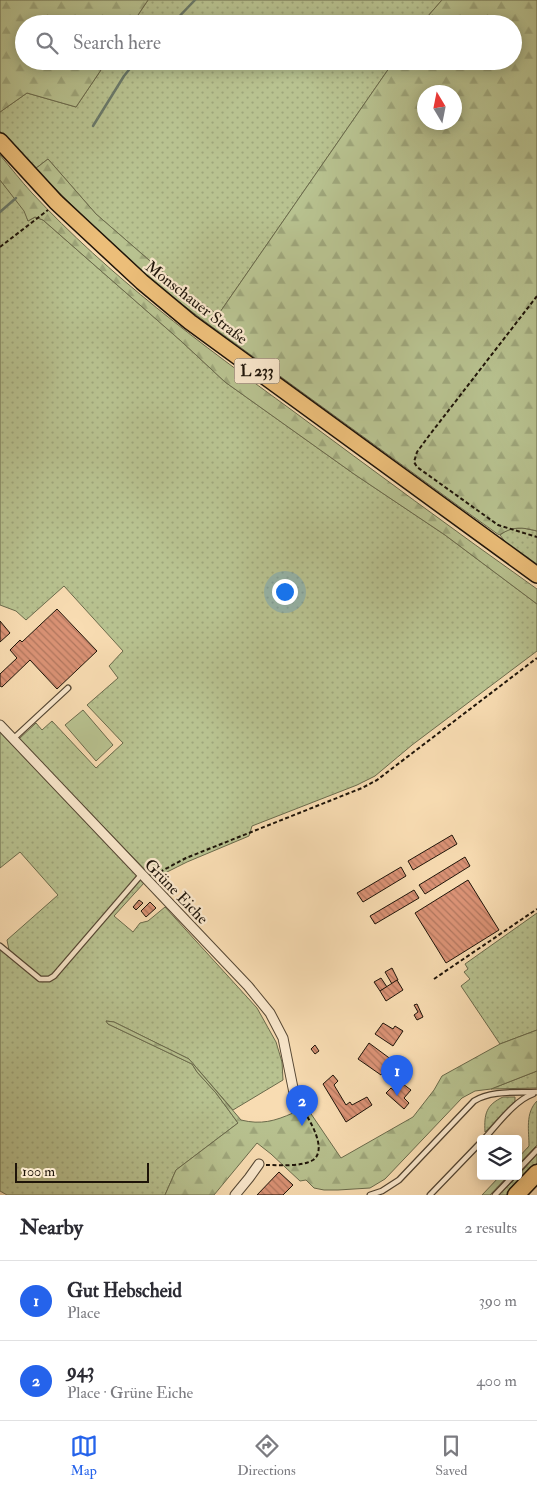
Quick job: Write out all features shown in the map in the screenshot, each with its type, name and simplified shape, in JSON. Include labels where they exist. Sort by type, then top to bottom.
[{"type":"highway","points":[[516,1195],[537,1173]]},
{"type":"main road","name":"Monschauer Straße","points":[[0,141],[56,202],[142,282],[190,322],[537,574]]},
{"type":"street","name":"Grüne Eiche","points":[[0,726],[248,986],[270,1013],[283,1038],[295,1098]]},
{"type":"street","points":[[234,1195],[259,1164]]},
{"type":"lane","points":[[13,739],[68,688]]},
{"type":"lane","points":[[0,946],[40,979],[49,979],[54,976],[144,878]]},
{"type":"lane","points":[[488,1135],[517,1104],[537,1092]]},
{"type":"lane","points":[[370,1195],[399,1180],[474,1101],[491,1094],[537,1092]]},
{"type":"lane","points":[[430,1195],[477,1146]]},
{"type":"lane","points":[[522,1166],[537,1150]]},
{"type":"lane","points":[[495,1195],[509,1180]]},
{"type":"path","points":[[0,247],[56,202]]},
{"type":"path","points":[[537,296],[428,437],[417,452],[414,462],[417,467],[498,525],[537,537]]},
{"type":"path","points":[[144,878],[186,858],[362,788],[377,780],[537,658]]},
{"type":"path","points":[[434,979],[537,909]]},
{"type":"path","points":[[259,1164],[284,1166],[304,1164],[314,1160],[319,1145],[305,1111],[295,1098]]},
{"type":"green space","points":[[0,0],[148,0],[138,15],[15,15],[15,70],[101,70],[76,107],[27,93],[0,112]]},
{"type":"green space","points":[[148,0],[442,0],[429,15],[138,15]]},
{"type":"green space","points":[[442,0],[537,0],[537,531],[518,528],[499,535],[464,510],[147,278],[35,169],[48,159],[96,214],[180,287],[218,315],[388,70],[522,70],[522,15],[429,15]]},
{"type":"green space","points":[[101,70],[388,70],[218,315],[180,287],[96,214],[48,159],[35,169],[0,131],[0,112],[27,93],[76,107]]},
{"type":"green space","points":[[0,155],[32,193],[92,253],[124,281],[224,360],[537,589],[537,604],[445,535],[354,474],[225,382],[43,220],[35,217],[28,221],[24,211],[0,180]]},
{"type":"green space","points":[[0,180],[25,211],[28,221],[35,217],[43,220],[225,382],[354,474],[445,535],[537,604],[537,651],[412,745],[375,776],[357,785],[252,826],[249,836],[187,862],[159,876],[155,880],[19,739],[36,723],[42,730],[52,721],[96,768],[123,743],[87,705],[118,678],[109,666],[123,651],[64,586],[26,620],[16,611],[0,605]]},
{"type":"green space","points":[[523,528],[537,531],[537,565],[506,543],[500,535],[509,529]]},
{"type":"green space","points":[[83,710],[113,745],[96,761],[65,725]]},
{"type":"green space","points":[[0,732],[144,883],[114,916],[133,932],[140,923],[148,921],[165,907],[257,1008],[276,1042],[282,1062],[283,1080],[233,1110],[189,1059],[114,1022],[106,1021],[108,1024],[192,1064],[238,1123],[176,1170],[165,1195],[7,1195],[0,1191],[0,950],[5,953],[9,950],[7,940],[58,895],[20,852],[0,868]]},
{"type":"green space","points":[[537,913],[537,1030],[500,1044],[461,986],[470,979],[464,972],[468,969],[465,964]]},
{"type":"green space","points":[[106,1021],[114,1022],[189,1059],[241,1120],[268,1121],[293,1113],[301,1089],[305,1105],[341,1158],[413,1117],[434,1090],[442,1076],[500,1044],[537,1030],[537,1071],[491,1089],[475,1091],[462,1098],[385,1179],[370,1188],[324,1190],[314,1188],[306,1180],[300,1181],[257,1143],[214,1195],[165,1195],[176,1170],[238,1123],[192,1064],[108,1024]]},
{"type":"green space","points":[[537,1071],[537,1088],[491,1089]]},
{"type":"green space","points":[[503,1097],[515,1097],[515,1101],[485,1132],[487,1111],[493,1103]]},
{"type":"green space","points":[[537,1101],[537,1145],[522,1161],[522,1154],[529,1146],[529,1117]]},
{"type":"green space","points":[[537,1154],[537,1163],[522,1178],[522,1171]]},
{"type":"green space","points":[[496,1180],[504,1180],[490,1195],[482,1195]]},
{"type":"green space","points":[[514,1180],[521,1180],[506,1195],[499,1195]]},
{"type":"building","points":[[57,609],[97,651],[57,689],[30,660],[2,687],[0,686],[0,674],[17,658],[10,650],[20,640],[22,642]]},
{"type":"building","points":[[0,621],[10,633],[0,642]]},
{"type":"building","points":[[452,835],[457,844],[413,870],[408,861]]},
{"type":"building","points":[[465,857],[470,866],[425,894],[419,885]]},
{"type":"building","points":[[401,867],[406,876],[363,902],[357,893]]},
{"type":"building","points":[[468,880],[499,930],[446,963],[415,913]]},
{"type":"building","points":[[414,890],[419,898],[375,924],[370,916]]},
{"type":"building","points":[[139,900],[143,903],[136,910],[133,907]]},
{"type":"building","points":[[150,902],[156,908],[146,917],[141,911]]},
{"type":"building","points":[[392,968],[398,980],[392,984],[385,972]]},
{"type":"building","points":[[381,978],[387,987],[380,991],[374,982]]},
{"type":"building","points":[[397,980],[403,990],[386,1001],[380,991]]},
{"type":"building","points":[[417,1004],[423,1017],[417,1020],[414,1015],[418,1012],[414,1005]]},
{"type":"building","points":[[383,1023],[393,1029],[395,1026],[403,1031],[393,1046],[375,1034]]},
{"type":"building","points":[[369,1043],[392,1060],[381,1075],[358,1059]]},
{"type":"building","points":[[315,1045],[319,1051],[315,1054],[311,1049]]},
{"type":"building","points":[[333,1075],[338,1081],[334,1085],[346,1105],[350,1102],[352,1105],[367,1097],[372,1105],[346,1122],[323,1084]]},
{"type":"building","points":[[403,1084],[411,1090],[404,1098],[409,1103],[404,1109],[386,1093],[391,1088],[396,1092]]},
{"type":"building","points":[[279,1172],[293,1185],[283,1195],[257,1195]]},
{"type":"waterway","points":[[181,15],[195,0]]},
{"type":"waterway","points":[[93,126],[129,70]]},
{"type":"waterway","points":[[0,212],[16,198]]},
{"type":"place","name":"Gut Hebscheid","points":[[397,1096]]},
{"type":"place","name":"943","points":[[302,1126]]}]
